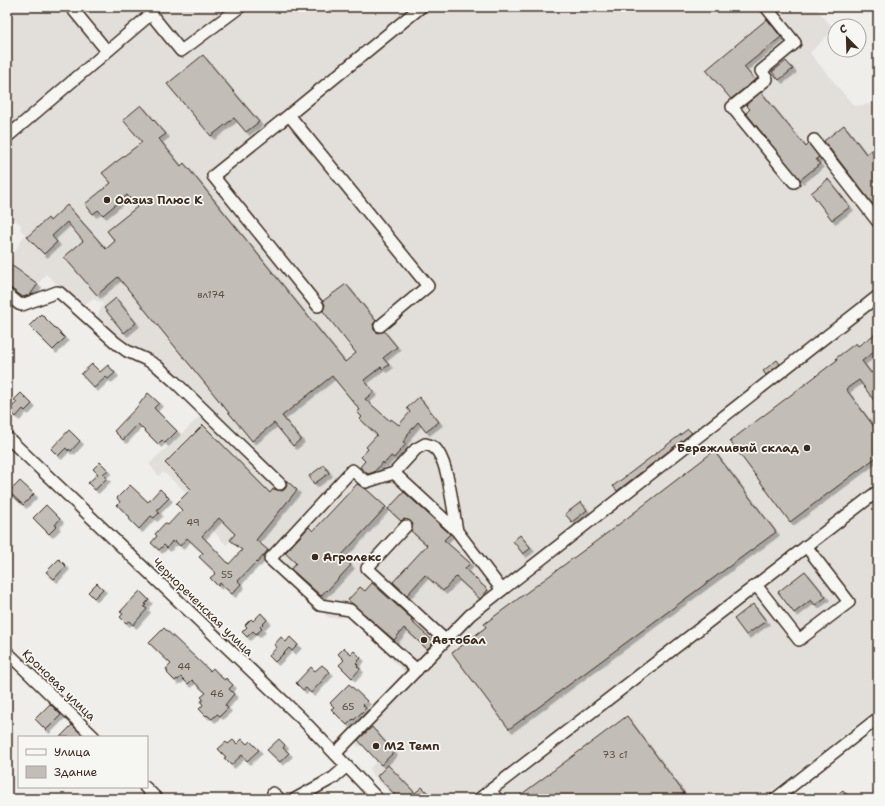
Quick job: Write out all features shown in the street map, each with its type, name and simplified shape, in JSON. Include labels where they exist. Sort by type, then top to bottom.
[{"type":"street","points":[[71,7],[107,52]]},
{"type":"street","points":[[7,137],[107,52],[151,10],[181,51],[240,7]]},
{"type":"street","points":[[318,306],[213,176],[421,7]]},
{"type":"street","points":[[766,7],[795,43],[761,71],[767,79],[732,107],[794,182]]},
{"type":"street","points":[[289,114],[428,286],[380,326]]},
{"type":"street","points":[[814,140],[878,222]]},
{"type":"street","points":[[7,294],[22,305],[57,292],[60,293],[116,343],[127,351],[158,366],[280,484]]},
{"type":"street","points":[[335,754],[470,615],[878,296]]},
{"type":"street","name":"Чернореченская улица","points":[[7,437],[301,718],[378,799]]},
{"type":"street","points":[[416,670],[350,610],[320,605],[270,559],[352,470],[366,482],[394,473],[412,452],[425,444],[434,447],[443,462],[450,489],[457,531]]},
{"type":"street","points":[[394,473],[457,531],[502,590]]},
{"type":"street","points":[[479,799],[878,491]]},
{"type":"street","points":[[406,526],[367,568],[445,640]]},
{"type":"street","points":[[756,585],[799,640],[812,631],[849,602],[806,546]]},
{"type":"street","name":"Кроновая улица","points":[[7,652],[93,736]]},
{"type":"street","points":[[775,799],[878,718]]},
{"type":"street","points":[[286,796],[333,778],[347,766]]},
{"type":"street","points":[[146,788],[157,799]]},
{"type":"street","points":[[490,790],[497,799]]},
{"type":"shaded area","points":[[7,7],[815,7],[827,21],[827,36],[810,53],[854,106],[878,103],[878,708],[762,799],[396,799],[371,773],[370,768],[377,760],[363,745],[359,747],[347,735],[406,674],[347,614],[343,618],[329,618],[260,560],[257,563],[231,541],[226,545],[210,527],[216,521],[211,513],[163,472],[159,476],[149,464],[208,409],[131,347],[118,340],[96,320],[103,303],[93,299],[81,306],[46,274],[26,300],[7,286],[7,265],[25,234],[20,229],[21,225],[7,213]]},
{"type":"building","points":[[767,19],[781,37],[744,67],[755,80],[731,99],[706,70]]},
{"type":"building","points":[[203,55],[259,122],[246,132],[234,118],[211,136],[167,84]]},
{"type":"building","points":[[786,61],[793,69],[779,80],[772,72]]},
{"type":"building","points":[[761,92],[806,147],[809,144],[819,157],[816,159],[820,164],[800,180],[746,113],[750,109],[746,105]]},
{"type":"building","points":[[141,105],[166,134],[159,139],[181,166],[184,163],[345,362],[356,353],[323,311],[325,305],[323,301],[346,284],[376,321],[373,324],[374,330],[378,333],[384,331],[397,347],[383,358],[389,365],[383,369],[381,367],[364,380],[374,392],[365,399],[390,421],[391,419],[399,425],[410,412],[407,408],[419,397],[439,422],[426,432],[418,422],[403,442],[406,444],[394,458],[391,456],[374,472],[368,474],[360,467],[365,461],[361,457],[368,449],[366,447],[377,435],[360,419],[362,417],[357,412],[360,410],[332,376],[282,416],[301,439],[293,446],[274,423],[252,441],[118,277],[97,295],[64,257],[83,241],[67,222],[52,236],[57,242],[44,254],[27,237],[48,218],[50,221],[67,205],[106,249],[115,241],[107,231],[137,207],[127,195],[103,215],[98,210],[93,214],[85,204],[111,183],[102,173],[142,142],[123,120]]},
{"type":"building","points":[[844,125],[866,154],[871,150],[878,159],[878,211],[824,141]]},
{"type":"building","points":[[828,179],[850,207],[832,220],[811,193]]},
{"type":"building","points":[[11,265],[38,284],[30,295],[23,297],[7,286],[7,271]]},
{"type":"building","points":[[116,298],[136,323],[124,333],[104,308]]},
{"type":"building","points":[[41,314],[65,338],[53,350],[29,326]]},
{"type":"building","name":"Бережливый склад","points":[[878,332],[878,349],[862,361],[871,373],[878,367],[878,406],[859,380],[846,389],[878,432],[878,456],[790,522],[730,441],[837,360],[836,358],[856,343],[858,346]]},
{"type":"building","points":[[777,360],[780,364],[766,375],[763,371]]},
{"type":"building","points":[[92,364],[100,372],[108,365],[115,373],[108,379],[106,377],[94,388],[81,374]]},
{"type":"building","points":[[21,393],[32,404],[25,411],[23,409],[16,417],[9,410],[17,402],[14,400]]},
{"type":"building","points":[[148,393],[159,403],[154,408],[177,431],[165,443],[162,440],[158,444],[138,424],[123,440],[114,431]]},
{"type":"building","points":[[203,425],[270,493],[273,489],[282,491],[285,489],[287,485],[286,480],[297,490],[256,540],[268,550],[238,581],[241,584],[232,594],[220,583],[218,586],[210,578],[216,573],[199,557],[203,553],[187,538],[180,546],[175,541],[173,543],[172,541],[167,548],[164,545],[159,550],[151,543],[157,536],[155,534],[165,523],[168,525],[182,510],[176,504],[191,489],[165,463]],"holes":[[[219,518],[235,534],[230,540],[242,550],[229,564],[202,536]]]},
{"type":"building","points":[[688,429],[692,433],[617,491],[613,486]]},
{"type":"building","points":[[69,430],[80,441],[71,451],[69,449],[68,451],[66,448],[58,456],[51,449]]},
{"type":"building","points":[[714,451],[776,532],[509,729],[452,653],[486,627],[484,624],[618,525]]},
{"type":"building","points":[[100,462],[108,470],[103,474],[107,478],[95,490],[88,483],[98,474],[93,469]]},
{"type":"building","points":[[324,465],[329,473],[314,484],[309,476]]},
{"type":"building","points":[[20,481],[34,494],[23,505],[9,492]]},
{"type":"building","points":[[357,484],[366,489],[386,507],[341,556],[351,565],[321,596],[291,569],[296,563],[285,553],[309,527],[313,531]]},
{"type":"building","points":[[130,485],[148,502],[160,489],[169,498],[157,510],[159,513],[154,518],[151,516],[139,529],[129,519],[130,517],[117,505],[120,502],[117,498]]},
{"type":"building","points":[[404,492],[450,534],[444,540],[470,563],[465,569],[488,590],[480,599],[456,577],[443,591],[425,575],[407,595],[393,582],[427,545],[411,531],[413,524],[410,521],[404,519],[401,521],[388,509]]},
{"type":"building","points":[[581,502],[587,510],[572,522],[565,514]]},
{"type":"building","points":[[46,505],[60,519],[55,525],[57,526],[49,534],[33,518]]},
{"type":"building","points":[[520,535],[531,548],[523,554],[513,541]]},
{"type":"building","points":[[59,559],[66,566],[54,579],[46,572]]},
{"type":"building","points":[[805,571],[826,597],[815,605],[811,600],[794,613],[778,592]]},
{"type":"building","points":[[97,583],[103,589],[94,598],[88,592]]},
{"type":"building","points":[[372,583],[412,619],[411,621],[434,642],[427,649],[404,628],[394,640],[348,600],[360,587],[365,591]]},
{"type":"building","points":[[140,591],[149,600],[144,607],[147,609],[133,625],[129,621],[126,623],[120,617],[123,614],[120,612]]},
{"type":"building","points":[[753,604],[766,621],[746,635],[734,619]]},
{"type":"building","points":[[261,613],[267,620],[260,627],[262,629],[256,634],[253,631],[247,637],[242,632],[247,627],[245,625],[251,619],[253,621]]},
{"type":"building","points":[[164,628],[210,671],[213,668],[222,678],[225,680],[226,678],[233,685],[229,689],[234,694],[225,705],[228,708],[220,716],[217,714],[212,719],[207,715],[206,716],[199,709],[203,705],[201,702],[203,699],[201,697],[206,693],[192,680],[188,684],[181,677],[175,681],[167,673],[168,672],[166,669],[171,664],[149,643]]},
{"type":"building","points":[[281,637],[286,642],[290,637],[298,645],[292,651],[289,648],[275,662],[269,656],[277,647],[274,645]]},
{"type":"building","points":[[344,648],[351,654],[354,651],[361,658],[356,663],[360,669],[352,678],[339,665],[344,660],[338,654]]},
{"type":"building","points":[[322,665],[330,672],[311,693],[306,688],[303,690],[296,683],[311,667],[315,671]]},
{"type":"building","points":[[349,684],[367,701],[363,705],[366,708],[347,725],[331,709],[334,707],[330,703]]},
{"type":"building","points":[[50,704],[61,715],[46,730],[35,719]]},
{"type":"building","points":[[627,716],[684,793],[676,799],[515,799]]},
{"type":"building","points":[[72,725],[83,736],[61,736]]},
{"type":"building","name":"М2 Темп","points":[[372,727],[394,752],[381,765],[358,740]]},
{"type":"building","points":[[242,739],[247,744],[250,741],[259,750],[247,761],[242,755],[231,765],[218,749],[226,742],[228,744],[233,740],[237,744]]},
{"type":"building","points":[[279,739],[285,745],[283,748],[289,753],[280,762],[267,750]]},
{"type":"building","name":"М2 Темп","points":[[388,765],[415,793],[422,787],[434,799],[399,799],[377,776]]},
{"type":"building","points":[[843,790],[850,799],[831,799]]},
{"type":"place","name":"Оазиз Плюс К","points":[[107,200]]},
{"type":"place","name":"Бережливый склад","points":[[807,448]]},
{"type":"place","name":"Агролекс","points":[[315,557]]},
{"type":"place","name":"Автобал","points":[[424,640]]},
{"type":"place","name":"М2 Темп","points":[[376,746]]}]
